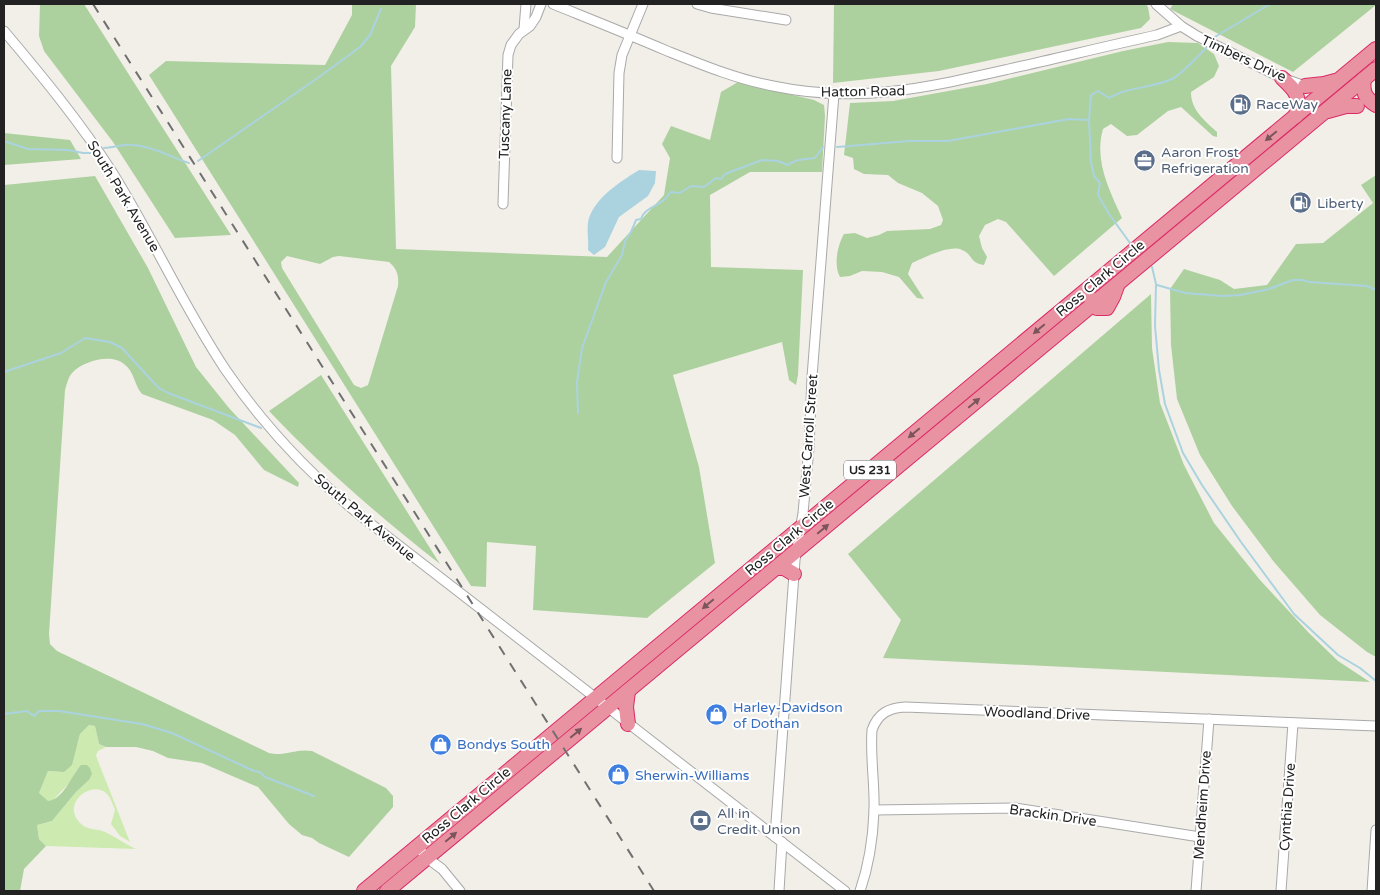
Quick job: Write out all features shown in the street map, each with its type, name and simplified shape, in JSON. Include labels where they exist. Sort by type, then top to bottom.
[{"type":"highway","name":"Ross Clark Circle","points":[[364,891],[1376,49]]},
{"type":"highway","name":"Ross Clark Circle","points":[[387,891],[1376,69]]},
{"type":"highway","points":[[1282,78],[1296,93],[1298,103],[1296,116]]},
{"type":"highway","points":[[1305,86],[1324,84],[1340,78]]},
{"type":"highway","points":[[1364,79],[1364,94],[1376,106]]},
{"type":"highway","points":[[1325,112],[1346,106],[1357,106]]},
{"type":"highway","points":[[1093,284],[1091,298],[1093,304]]},
{"type":"highway","points":[[999,362],[1009,374]]},
{"type":"highway","points":[[777,568],[784,568],[794,574]]},
{"type":"highway","points":[[728,587],[738,599]]},
{"type":"highway","points":[[654,649],[664,661]]},
{"type":"highway","points":[[628,691],[626,707],[628,724]]},
{"type":"street","points":[[524,30],[526,4]]},
{"type":"street","name":"Tuscany Lane","points":[[503,204],[508,55],[511,45],[518,34],[533,22],[541,4]]},
{"type":"street","name":"Hatton Road","points":[[553,4],[709,67],[756,82],[788,89],[834,94],[891,92],[932,86],[1157,35],[1181,26]]},
{"type":"street","points":[[617,158],[619,73],[622,56],[643,4]]},
{"type":"street","points":[[697,4],[786,20]]},
{"type":"street","name":"Timbers Drive","points":[[1156,4],[1181,26],[1282,78],[1322,94]]},
{"type":"street","name":"South Park Avenue","points":[[4,31],[65,105],[96,148],[124,192],[224,367],[256,411],[315,476],[350,508],[845,891]]},
{"type":"street","points":[[1340,78],[1338,90],[1342,97],[1357,106],[1376,106]]},
{"type":"street","name":"West Carroll Street","points":[[779,891],[778,840],[794,574],[809,448],[812,376],[834,94]]},
{"type":"street","points":[[1322,94],[1325,102],[1325,112]]},
{"type":"street","name":"Woodland Drive","points":[[860,891],[871,850],[874,810],[872,730],[877,718],[893,708],[1376,726]]},
{"type":"street","name":"Mendheim Drive","points":[[1196,891],[1208,719]]},
{"type":"street","name":"Cynthia Drive","points":[[1281,891],[1292,722]]},
{"type":"street","name":"Brackin Drive","points":[[874,810],[1015,808],[1200,837]]},
{"type":"street","points":[[1372,891],[1376,830]]},
{"type":"street","points":[[417,846],[427,858],[442,869],[460,891]]},
{"type":"green space","points":[[40,4],[84,4],[231,235],[175,238],[113,142],[44,51],[39,36]]},
{"type":"green space","points":[[352,4],[416,4],[415,27],[391,66],[396,249],[607,257],[664,195],[670,158],[662,144],[671,126],[710,140],[721,92],[738,82],[814,100],[824,105],[822,172],[750,172],[710,195],[711,267],[803,270],[798,375],[796,385],[789,380],[782,342],[673,375],[699,467],[715,563],[647,618],[533,610],[536,546],[487,542],[486,587],[471,586],[149,75],[166,61],[325,65],[352,15]],"holes":[[[287,256],[320,264],[339,256],[389,262],[397,272],[398,286],[368,385],[361,388],[354,385],[282,268],[281,262]]]},
{"type":"green space","points":[[834,4],[1146,4],[1150,19],[1141,28],[939,71],[833,83]]},
{"type":"green space","points":[[1173,4],[1376,5],[1293,72],[1170,9]]},
{"type":"green space","points":[[1168,42],[1198,43],[1214,54],[1219,66],[1214,77],[1191,92],[1193,104],[1203,119],[1217,132],[1217,137],[1213,136],[1181,107],[1168,111],[1137,135],[1127,136],[1111,124],[1103,129],[1100,152],[1104,175],[1122,218],[1054,276],[1006,222],[998,219],[985,225],[979,236],[987,257],[984,265],[973,260],[962,250],[957,249],[937,252],[912,263],[908,274],[924,299],[917,298],[899,277],[882,272],[862,271],[850,276],[840,277],[837,267],[837,255],[844,234],[855,233],[867,238],[887,231],[930,229],[941,225],[943,220],[938,206],[922,193],[898,183],[888,175],[864,174],[854,169],[853,158],[844,155],[850,103],[893,101],[987,84]]},
{"type":"green space","points":[[4,133],[70,140],[81,159],[4,165]]},
{"type":"green space","points":[[1376,175],[1376,657],[1320,615],[1274,562],[1232,506],[1200,455],[1177,399],[1171,345],[1170,289],[1184,269],[1220,280],[1234,289],[1267,285],[1296,244],[1323,243],[1373,203],[1361,185]]},
{"type":"green space","points":[[95,176],[148,268],[196,367],[229,408],[299,483],[298,487],[264,470],[235,435],[213,420],[142,394],[128,367],[119,361],[112,359],[98,360],[78,368],[70,376],[65,390],[49,634],[50,644],[57,651],[269,753],[280,754],[306,750],[312,751],[386,788],[393,796],[393,807],[349,857],[312,838],[302,835],[289,824],[258,787],[202,763],[168,758],[153,751],[136,747],[106,747],[99,744],[95,726],[89,725],[80,734],[72,765],[64,772],[48,771],[39,793],[48,801],[54,799],[63,792],[81,765],[87,765],[90,768],[92,774],[89,780],[76,792],[52,821],[37,825],[39,839],[46,846],[24,869],[20,891],[4,891],[4,185]]},
{"type":"green space","points":[[1151,294],[1152,348],[1160,403],[1184,465],[1214,523],[1260,580],[1309,633],[1338,661],[1370,682],[883,658],[901,620],[848,554]]},
{"type":"green space","points":[[321,375],[440,564],[352,491],[269,411]]},
{"type":"green space","points":[[89,725],[95,726],[99,744],[106,747],[98,751],[96,755],[130,842],[120,836],[111,824],[115,810],[107,794],[100,790],[86,792],[80,796],[74,808],[75,816],[86,827],[105,832],[136,849],[46,846],[39,839],[37,825],[52,821],[76,792],[89,780],[77,769],[72,780],[52,801],[48,802],[39,793],[48,771],[64,772],[77,746],[80,734]]},
{"type":"water","points":[[639,170],[656,171],[655,183],[648,196],[619,217],[605,247],[594,255],[588,250],[588,222],[593,210],[603,196]]},
{"type":"waterway","points":[[1213,38],[1270,4]]},
{"type":"waterway","points":[[198,161],[360,47],[370,35],[381,9]]},
{"type":"waterway","points":[[1130,243],[1098,195],[1100,183],[1094,176],[1091,162],[1089,120],[1091,95],[1098,91],[1109,98],[1116,94],[1165,82],[1186,68],[1209,45]]},
{"type":"waterway","points":[[837,147],[909,141],[948,141],[1069,119],[1089,120]]},
{"type":"waterway","points":[[4,141],[28,149],[93,153]]},
{"type":"waterway","points":[[104,148],[124,145],[141,146],[189,163]]},
{"type":"waterway","points":[[578,413],[577,382],[582,348],[606,282],[622,255],[625,241],[636,220],[641,219],[645,212],[671,192],[680,193],[691,186],[704,187],[716,178],[721,179],[725,174],[762,160],[778,161],[788,165],[797,160],[815,158],[823,147]]},
{"type":"waterway","points":[[1152,267],[1156,284],[1155,326],[1159,370],[1165,404],[1183,453],[1202,485],[1241,542],[1294,614],[1338,655],[1360,668],[1376,681]]},
{"type":"waterway","points":[[1157,285],[1185,293],[1223,296],[1240,295],[1269,289],[1293,280],[1367,286],[1376,290]]},
{"type":"waterway","points":[[4,372],[61,353],[85,338],[110,342],[122,348],[159,388],[261,428]]},
{"type":"waterway","points":[[4,714],[27,711],[34,716],[39,711],[59,711],[142,724],[172,733],[254,771],[260,772],[265,777],[314,796]]},
{"type":"railway","points":[[93,4],[654,891]]},
{"type":"place","name":"RaceWay","points":[[1240,104]]},
{"type":"place","name":"Aaron Frost Refrigeration","points":[[1145,160]]},
{"type":"place","name":"Liberty","points":[[1301,203]]},
{"type":"place","name":"Harley-Davidson of Dothan","points":[[717,715]]},
{"type":"place","name":"Bondys South","points":[[441,744]]},
{"type":"place","name":"Sherwin-Williams","points":[[619,775]]},
{"type":"place","name":"All in Credit Union","points":[[701,821]]}]
